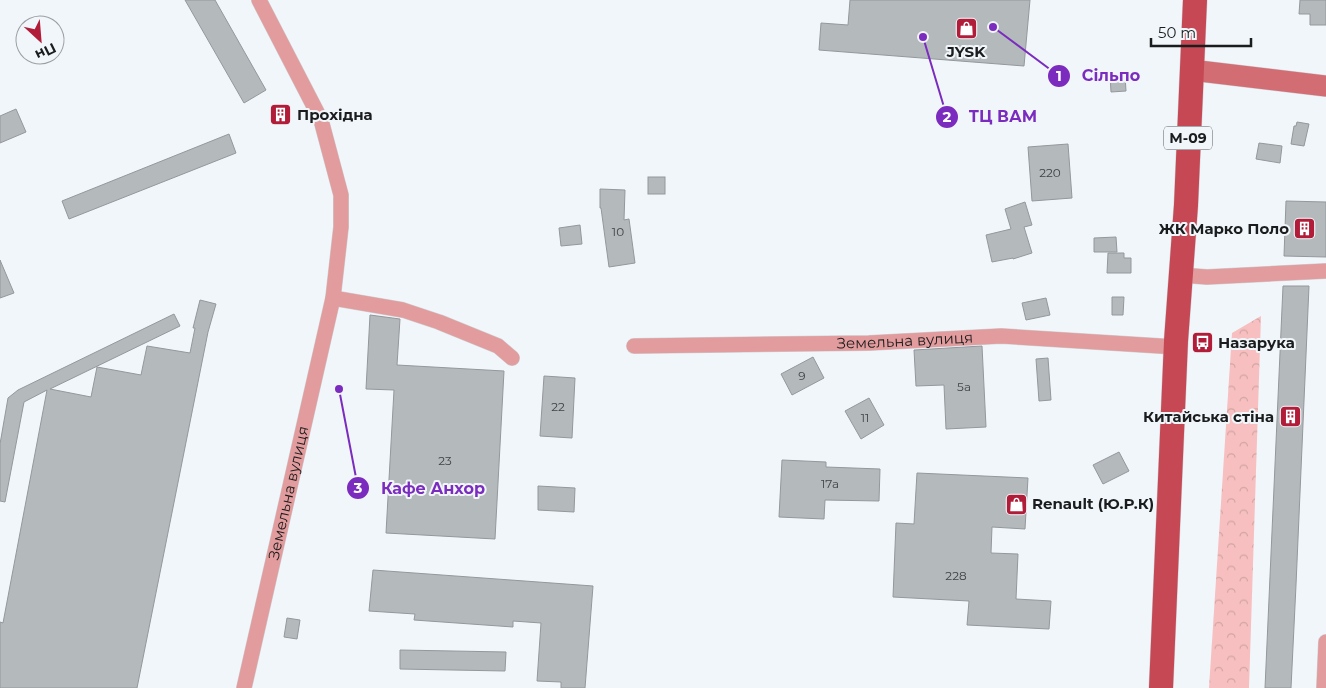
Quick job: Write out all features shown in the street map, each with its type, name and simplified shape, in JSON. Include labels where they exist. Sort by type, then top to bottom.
[{"type":"main road","name":"М-09","points":[[1161,688],[1176,347],[1186,205],[1195,0]]},
{"type":"main road","points":[[1191,70],[1326,86]]},
{"type":"street","name":"Земельна вулиця","points":[[244,688],[333,298],[341,227],[341,195],[321,120],[259,0]]},
{"type":"street","points":[[1180,275],[1207,277],[1326,271]]},
{"type":"street","points":[[333,298],[403,310],[439,322],[498,346],[512,358]]},
{"type":"street","name":"Земельна вулиця","points":[[634,346],[869,343],[1001,336],[1176,347]]},
{"type":"street","points":[[1324,688],[1326,642]]},
{"type":"green space","points":[[1261,316],[1249,688],[1209,688],[1232,333]]},
{"type":"building","points":[[185,0],[215,0],[266,90],[244,103]]},
{"type":"building","points":[[850,0],[1030,0],[1024,66],[819,50],[821,23],[848,25]]},
{"type":"building","points":[[1300,0],[1326,0],[1326,25],[1310,25],[1310,14],[1299,14]]},
{"type":"building","points":[[1125,75],[1126,91],[1111,92],[1110,76]]},
{"type":"building","points":[[16,109],[26,132],[0,143],[0,116]]},
{"type":"building","points":[[1297,122],[1309,124],[1304,146],[1291,144],[1294,126],[1296,126]]},
{"type":"building","points":[[229,134],[236,153],[69,219],[62,201]]},
{"type":"building","points":[[1259,143],[1282,146],[1280,163],[1256,159]]},
{"type":"building","points":[[1068,144],[1072,198],[1032,201],[1028,147]]},
{"type":"building","points":[[648,177],[665,177],[665,194],[648,194]]},
{"type":"building","points":[[600,189],[625,190],[624,220],[629,219],[635,263],[609,267],[600,208]]},
{"type":"building","name":"ЖК Марко Поло","points":[[1286,201],[1326,202],[1326,257],[1284,256]]},
{"type":"building","points":[[1025,202],[1032,225],[1024,227],[1032,253],[1013,259],[992,262],[986,235],[1011,229],[1005,209]]},
{"type":"building","points":[[580,225],[582,244],[561,246],[559,228]]},
{"type":"building","points":[[1116,237],[1117,252],[1094,252],[1094,238]]},
{"type":"building","points":[[1108,253],[1124,253],[1124,258],[1131,258],[1131,273],[1107,273]]},
{"type":"building","points":[[0,260],[14,293],[0,298]]},
{"type":"building","name":"Китайська стіна","points":[[1283,286],[1309,286],[1296,585],[1291,688],[1265,688]]},
{"type":"building","points":[[1112,297],[1124,297],[1123,315],[1112,315]]},
{"type":"building","points":[[1046,298],[1050,315],[1026,320],[1022,303]]},
{"type":"building","points":[[200,300],[216,304],[208,332],[137,688],[0,688],[0,622],[3,623],[47,390],[24,402],[5,502],[0,501],[0,444],[8,398],[18,390],[174,314],[180,326],[50,389],[91,397],[97,367],[141,375],[147,346],[190,353],[195,328],[193,328]]},
{"type":"building","points":[[370,315],[400,319],[397,365],[504,371],[495,539],[386,533],[394,390],[366,389]]},
{"type":"building","points":[[982,346],[986,427],[946,429],[944,385],[916,386],[914,350]]},
{"type":"building","points":[[813,357],[824,378],[792,395],[781,374]]},
{"type":"building","points":[[1048,358],[1051,400],[1039,401],[1036,359]]},
{"type":"building","points":[[544,376],[575,378],[572,438],[540,436]]},
{"type":"building","points":[[869,398],[884,425],[861,439],[845,411]]},
{"type":"building","points":[[1119,452],[1129,471],[1103,484],[1093,465]]},
{"type":"building","points":[[782,460],[826,462],[826,467],[880,469],[879,501],[825,500],[824,519],[779,517]]},
{"type":"building","points":[[917,473],[1028,478],[1025,529],[992,527],[991,553],[1018,554],[1016,599],[1051,601],[1049,629],[967,625],[969,601],[893,597],[896,523],[914,524]]},
{"type":"building","points":[[538,486],[575,488],[574,512],[538,510]]},
{"type":"building","points":[[373,570],[593,586],[585,688],[561,688],[561,682],[537,681],[541,623],[513,621],[513,627],[414,620],[415,614],[369,611]]},
{"type":"building","points":[[287,618],[300,620],[297,639],[284,637]]},
{"type":"building","points":[[400,650],[506,652],[505,671],[400,669]]},
{"type":"place","name":"Сільпо","points":[[993,27]]},
{"type":"place","name":"JYSK","points":[[966,29]]},
{"type":"place","name":"ТЦ ВАМ","points":[[923,37]]},
{"type":"place","name":"Прохідна","points":[[281,115]]},
{"type":"place","name":"ЖК Марко Поло","points":[[1305,229]]},
{"type":"place","name":"Назарука","points":[[1202,343]]},
{"type":"place","name":"Кафе Анхор","points":[[339,389]]},
{"type":"place","name":"Китайська стіна","points":[[1290,417]]},
{"type":"place","name":"Renault (Ю.Р.К)","points":[[1016,504]]}]
